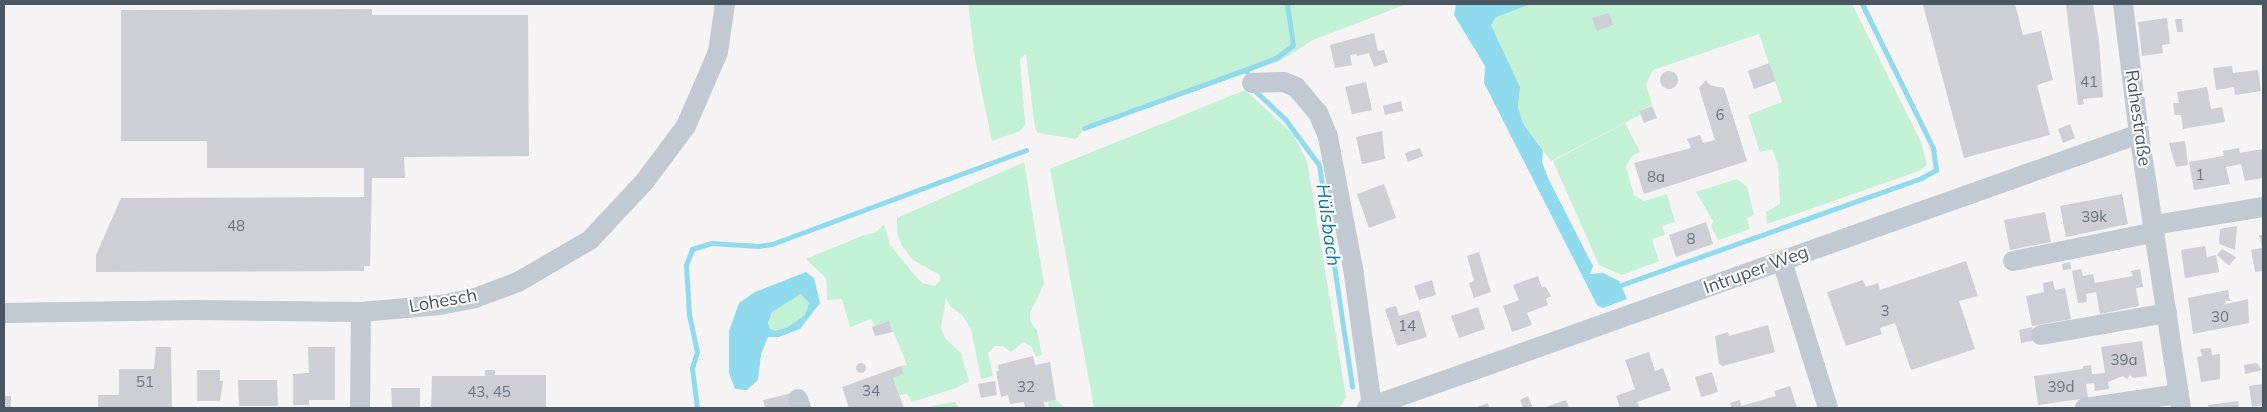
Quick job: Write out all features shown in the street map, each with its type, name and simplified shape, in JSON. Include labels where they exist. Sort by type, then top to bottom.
[{"type":"street","name":"Lohesch","points":[[4,313],[196,310],[361,312],[440,305],[475,298],[518,282],[590,240],[645,181],[686,126],[718,52],[725,4]]},
{"type":"street","name":"Rahestraße","points":[[2085,408],[2180,401],[2139,134],[2123,4]]},
{"type":"street","name":"Intruper Weg","points":[[1252,83],[1284,82],[1296,86],[1318,113],[1328,137],[1353,268],[1370,407],[2139,134]]},
{"type":"street","points":[[2013,261],[2154,228],[2263,207]]},
{"type":"street","points":[[1782,261],[1828,408]]},
{"type":"street","points":[[360,408],[361,312]]},
{"type":"street","points":[[2041,334],[2167,313]]},
{"type":"green space","points":[[968,4],[1407,4],[1313,40],[1280,61],[1083,131],[1076,139],[1038,133],[1035,128],[1026,54],[1020,59],[1025,125],[1020,131],[992,141],[975,59]]},
{"type":"green space","points":[[1531,4],[1852,4],[1921,142],[1927,165],[1919,171],[1767,224],[1766,212],[1780,204],[1778,164],[1772,149],[1760,152],[1748,115],[1782,102],[1759,34],[1653,70],[1646,84],[1652,105],[1639,111],[1640,115],[1551,161],[1523,123],[1518,107],[1520,87],[1491,25],[1496,17]]},
{"type":"green space","points":[[1245,90],[1293,134],[1307,161],[1346,397],[1339,408],[1094,408],[1050,169]]},
{"type":"green space","points":[[1625,123],[1640,152],[1631,157],[1626,167],[1634,195],[1644,201],[1667,194],[1675,222],[1662,226],[1665,235],[1652,239],[1659,261],[1622,275],[1599,265],[1553,161]]},
{"type":"green space","points":[[1024,162],[1044,284],[1030,313],[1030,321],[1037,331],[1042,355],[1036,357],[1032,347],[1023,342],[1011,352],[1003,346],[995,346],[988,353],[993,376],[981,379],[971,329],[962,315],[950,306],[946,297],[941,328],[945,338],[961,353],[969,381],[956,388],[912,402],[907,394],[899,395],[893,378],[904,374],[901,366],[907,365],[889,321],[875,326],[871,319],[850,327],[842,299],[827,300],[826,278],[806,259],[864,235],[875,233],[884,224],[890,245],[913,273],[922,283],[935,286],[940,281],[940,275],[913,260],[902,246],[897,233],[897,218]]},
{"type":"green space","points":[[1737,179],[1747,187],[1754,215],[1747,218],[1750,229],[1718,240],[1711,226],[1713,221],[1696,192]]},
{"type":"green space","points":[[801,294],[809,303],[805,315],[788,327],[775,331],[770,329],[768,323],[772,312]]},
{"type":"green space","points":[[1056,400],[1065,408],[1049,408],[1048,401]]},
{"type":"green space","points":[[955,402],[959,408],[924,408],[947,403]]},
{"type":"water","points":[[1456,4],[1531,4],[1496,17],[1491,25],[1520,87],[1518,107],[1523,123],[1543,151],[1542,162],[1548,178],[1593,266],[1590,274],[1603,273],[1619,281],[1627,299],[1603,308],[1597,305],[1484,83],[1485,66],[1454,15]]},
{"type":"water","points":[[806,272],[814,278],[820,303],[800,329],[779,337],[768,337],[761,354],[758,380],[747,390],[735,389],[729,373],[729,331],[739,303],[755,292]],"holes":[[[801,294],[809,303],[805,315],[788,327],[775,331],[770,329],[768,323],[772,312]]]},
{"type":"building","points":[[2015,4],[2023,35],[2041,31],[2053,80],[2037,85],[2050,135],[1964,158],[1923,5]]},
{"type":"building","points":[[2066,4],[2093,4],[2099,41],[2103,97],[2083,99],[2084,104],[2078,105]]},
{"type":"building","points":[[372,9],[372,15],[528,15],[529,156],[404,157],[405,178],[372,178],[370,266],[364,266],[364,271],[96,272],[96,255],[121,198],[364,197],[364,168],[207,168],[207,141],[121,141],[121,10]]},
{"type":"building","points":[[1609,13],[1613,25],[1597,31],[1592,18]]},
{"type":"building","points":[[2167,18],[2170,44],[2162,45],[2163,53],[2142,56],[2138,22]]},
{"type":"building","points":[[2175,19],[2182,19],[2183,32],[2177,32]]},
{"type":"building","points":[[1374,33],[1378,51],[1384,50],[1388,62],[1374,67],[1369,53],[1357,56],[1356,54],[1350,55],[1352,65],[1335,68],[1330,45]]},
{"type":"building","points":[[1769,63],[1776,81],[1754,89],[1748,71]]},
{"type":"building","points":[[2232,66],[2233,73],[2258,70],[2261,91],[2235,95],[2234,87],[2216,90],[2213,68]]},
{"type":"building","points":[[1669,71],[1675,74],[1678,80],[1675,86],[1669,89],[1663,86],[1660,80],[1663,74]]},
{"type":"building","points":[[1706,80],[1710,85],[1724,88],[1747,161],[1644,194],[1634,163],[1691,148],[1687,139],[1700,135],[1703,143],[1715,140],[1699,88]]},
{"type":"building","points":[[1366,82],[1372,110],[1352,114],[1345,87]]},
{"type":"building","points":[[2207,87],[2211,109],[2222,107],[2225,122],[2183,129],[2181,115],[2175,115],[2173,103],[2179,103],[2177,92]]},
{"type":"building","points":[[1401,101],[1403,111],[1385,115],[1383,106]]},
{"type":"building","points":[[1652,106],[1657,118],[1644,123],[1639,111]]},
{"type":"building","points":[[2070,124],[2075,138],[2063,143],[2058,129]]},
{"type":"building","points":[[1382,131],[1385,159],[1362,164],[1356,137]]},
{"type":"building","points":[[2185,141],[2188,165],[2176,167],[2169,143]]},
{"type":"building","points":[[1420,148],[1423,156],[1408,162],[1405,153]]},
{"type":"building","points":[[2239,148],[2240,153],[2263,149],[2263,178],[2245,181],[2241,164],[2226,167],[2230,184],[2194,190],[2189,162],[2224,156],[2223,151]]},
{"type":"building","points":[[1384,184],[1396,218],[1369,228],[1357,194]]},
{"type":"building","points":[[2122,194],[2128,224],[2066,237],[2060,206]]},
{"type":"building","points":[[2045,212],[2051,242],[2010,250],[2004,220]]},
{"type":"building","points":[[1706,222],[1713,244],[1676,257],[1669,235]]},
{"type":"building","points":[[2237,226],[2235,250],[2219,244],[2220,229]]},
{"type":"building","points":[[2259,235],[2263,235],[2263,271],[2255,272],[2251,250],[2262,248]]},
{"type":"building","points":[[2205,246],[2207,257],[2216,255],[2219,272],[2185,278],[2181,250]]},
{"type":"building","points":[[2222,249],[2236,257],[2229,266],[2217,255]]},
{"type":"building","points":[[1479,252],[1491,292],[1474,298],[1469,283],[1474,281],[1467,256]]},
{"type":"building","points":[[1966,261],[1978,296],[1959,301],[1975,349],[1911,370],[1895,323],[1880,328],[1882,334],[1846,346],[1827,292],[1863,280],[1866,287],[1878,283],[1880,290]]},
{"type":"building","points":[[2070,262],[2071,269],[2063,270],[2062,264]]},
{"type":"building","points":[[2081,269],[2083,276],[2093,274],[2095,283],[2133,276],[2131,271],[2140,269],[2143,287],[2136,288],[2139,306],[2100,314],[2096,292],[2086,294],[2087,302],[2078,303],[2072,271]]},
{"type":"building","points":[[1538,276],[1542,288],[1545,286],[1551,296],[1546,299],[1548,305],[1527,313],[1532,325],[1512,332],[1503,306],[1519,300],[1513,285]]},
{"type":"building","points":[[1432,280],[1436,295],[1419,300],[1414,286]]},
{"type":"building","points":[[2053,281],[2055,290],[2065,288],[2071,319],[2032,326],[2026,296],[2044,292],[2043,283]]},
{"type":"building","points":[[2228,290],[2230,301],[2225,301],[2226,304],[2248,299],[2249,323],[2193,334],[2188,298]]},
{"type":"building","points":[[1396,306],[1399,316],[1419,310],[1427,337],[1397,346],[1385,309]]},
{"type":"building","points":[[1478,307],[1485,329],[1459,338],[1451,316]]},
{"type":"building","points":[[889,321],[893,332],[875,336],[872,327]]},
{"type":"building","points":[[1768,325],[1775,352],[1723,366],[1719,364],[1715,336],[1728,332],[1729,336]]},
{"type":"building","points":[[2032,327],[2035,340],[2021,343],[2019,330]]},
{"type":"building","points":[[2142,341],[2147,376],[2133,378],[2130,375],[2127,379],[2123,376],[2108,382],[2109,389],[2095,391],[2094,383],[2086,384],[2088,398],[2038,405],[2034,376],[2083,369],[2083,366],[2091,365],[2092,374],[2105,373],[2101,347]]},
{"type":"building","points":[[156,347],[171,347],[172,408],[98,408],[98,395],[119,395],[119,369],[154,369]]},
{"type":"building","points":[[308,347],[335,347],[335,400],[309,400],[309,405],[293,405],[293,374],[309,373]]},
{"type":"building","points":[[2211,348],[2212,355],[2220,354],[2220,379],[2201,382],[2197,357],[2202,356],[2200,349]]},
{"type":"building","points":[[1649,352],[1655,371],[1663,368],[1671,390],[1637,402],[1640,408],[1620,408],[1616,396],[1635,389],[1625,360]]},
{"type":"building","points":[[1033,356],[1035,365],[1050,362],[1056,400],[1044,402],[1045,408],[1025,408],[1024,402],[1010,404],[1008,395],[1001,397],[996,371],[999,371],[998,365]]},
{"type":"building","points":[[859,363],[863,363],[866,368],[865,372],[859,373],[856,370],[856,366]]},
{"type":"building","points":[[2257,363],[2262,370],[2245,374],[2244,365]]},
{"type":"building","points":[[901,366],[904,374],[893,378],[904,408],[849,408],[842,387]]},
{"type":"building","points":[[197,370],[220,370],[220,381],[223,381],[220,401],[197,401]]},
{"type":"building","points":[[485,370],[495,370],[495,375],[546,375],[546,408],[431,408],[432,376],[485,376]]},
{"type":"building","points":[[1712,372],[1718,392],[1701,397],[1695,377]]},
{"type":"building","points":[[238,380],[277,380],[278,406],[239,406]]},
{"type":"building","points":[[995,381],[997,395],[981,398],[978,384]]},
{"type":"building","points":[[2263,384],[2263,405],[2252,407],[2249,386]]},
{"type":"building","points":[[1790,386],[1797,408],[1732,408],[1730,403],[1740,400],[1741,406],[1776,396],[1774,391]]},
{"type":"building","points":[[391,388],[420,388],[420,408],[392,408]]},
{"type":"building","points":[[792,393],[795,408],[765,408],[763,400]]},
{"type":"building","points":[[4,396],[11,396],[11,408],[4,408]]},
{"type":"building","points":[[1528,396],[1533,408],[1523,408],[1520,400]]},
{"type":"building","points":[[1566,400],[1569,408],[1543,408]]},
{"type":"building","points":[[2238,401],[2239,408],[2209,408],[2208,405]]},
{"type":"building","points":[[1488,403],[1489,408],[1475,408]]},
{"type":"waterway","name":"Hülsbach","points":[[1247,72],[1247,69],[1276,58],[1293,45],[1287,4]]},
{"type":"waterway","points":[[1621,285],[1921,178],[1936,170],[1933,148],[1862,4]]},
{"type":"waterway","points":[[1084,128],[1247,69]]},
{"type":"waterway","name":"Hülsbach","points":[[1252,88],[1285,119],[1319,165],[1352,387]]},
{"type":"waterway","points":[[697,408],[692,368],[697,352],[689,314],[686,265],[692,249],[712,243],[758,246],[772,244],[1026,150]]}]
